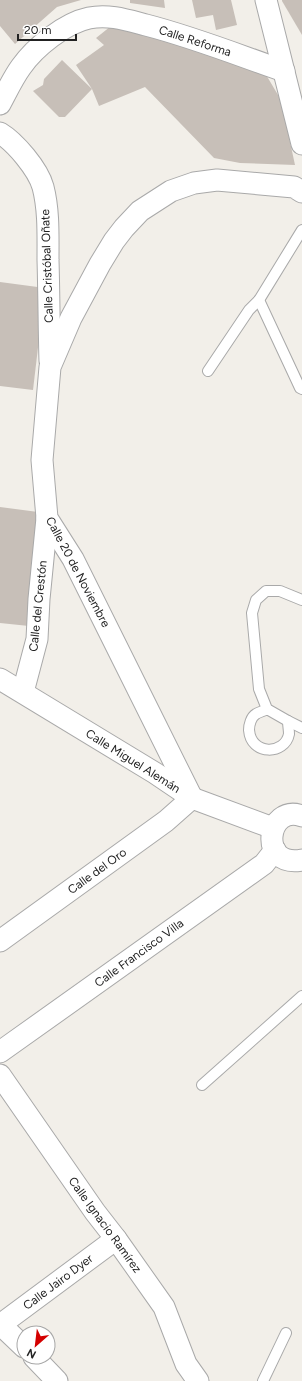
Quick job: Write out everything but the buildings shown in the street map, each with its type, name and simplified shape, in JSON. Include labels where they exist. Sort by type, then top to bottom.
[{"type":"street","points":[[266,0],[302,144]]},
{"type":"street","name":"Calle Reforma","points":[[0,104],[21,66],[33,52],[49,38],[69,26],[111,8],[284,71]]},
{"type":"street","name":"Calle Cristóbal Oñate","points":[[0,133],[9,138],[36,173],[43,186],[48,219],[50,367]]},
{"type":"street","name":"Calle 20 de Noviembre","points":[[192,798],[73,559],[47,518],[42,460],[50,367],[71,318],[100,264],[119,234],[140,211],[171,191],[194,183],[217,180],[294,187],[302,192]]},
{"type":"street","name":"Calle del Crestón","points":[[23,692],[37,639],[39,599],[47,518]]},
{"type":"street","name":"Calle Miguel Alemán","points":[[0,679],[155,773],[192,798],[273,828]]},
{"type":"street","name":"Calle del Oro","points":[[0,941],[166,821],[192,798]]},
{"type":"street","points":[[301,864],[287,860],[280,856],[272,843],[271,835],[277,822],[284,817],[291,814],[302,816]]},
{"type":"street","name":"Calle Francisco Villa","points":[[0,1052],[264,864],[275,850]]},
{"type":"street","name":"Calle Ignacio Ramírez","points":[[0,1075],[95,1212],[164,1307],[186,1364],[198,1381]]},
{"type":"street","name":"Calle Jairo Dyer","points":[[0,1324],[116,1239]]},
{"type":"street","points":[[0,1324],[16,1339]]},
{"type":"street","points":[[42,1365],[57,1381]]},
{"type":"lane","points":[[208,371],[249,310],[259,300],[302,230]]},
{"type":"lane","points":[[259,300],[301,391]]},
{"type":"lane","points":[[302,600],[280,591],[266,591],[256,600],[252,613],[259,689],[268,709],[302,728]]},
{"type":"lane","points":[[268,709],[255,714],[249,725],[250,738],[258,748],[271,750],[283,745],[289,734],[288,721]]},
{"type":"lane","points":[[202,1085],[302,996]]},
{"type":"lane","points":[[263,1381],[286,1333]]}]
